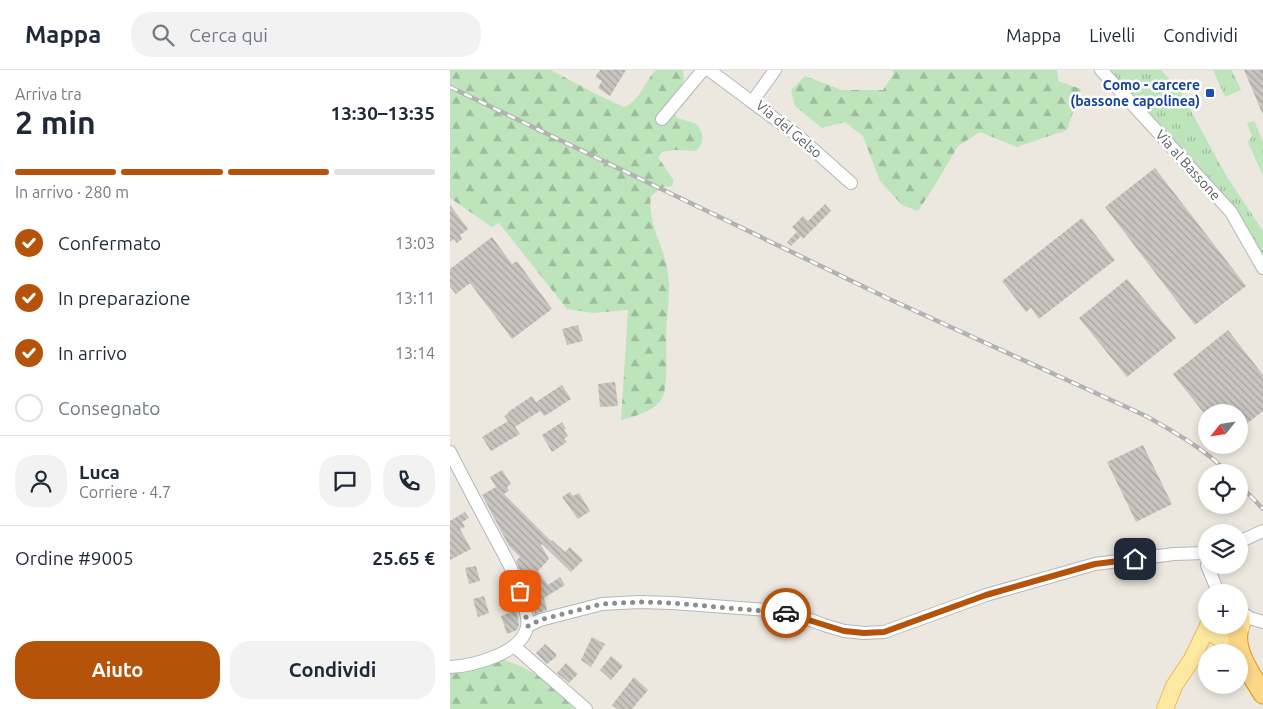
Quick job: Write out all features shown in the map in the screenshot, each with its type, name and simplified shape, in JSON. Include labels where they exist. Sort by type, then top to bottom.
[{"type":"highway","points":[[1237,634],[1241,653],[1263,694]]},
{"type":"main road","points":[[1165,709],[1174,686],[1192,659],[1204,634]]},
{"type":"main road","points":[[1192,659],[1223,634]]},
{"type":"street","points":[[662,118],[703,70]]},
{"type":"street","points":[[709,70],[752,102]]},
{"type":"street","name":"Via del Gelso","points":[[775,70],[752,102],[797,135],[851,183]]},
{"type":"street","name":"Via al Bassone","points":[[1101,70],[1231,212],[1263,268]]},
{"type":"street","points":[[450,452],[508,559],[520,591],[528,626],[522,640],[490,659],[450,667]]},
{"type":"street","points":[[1248,538],[1261,532]]},
{"type":"street","points":[[528,626],[540,620],[602,604],[640,602],[780,611],[844,631],[884,632],[986,595],[1095,564],[1174,554],[1198,557]]},
{"type":"street","points":[[1211,574],[1214,584]]},
{"type":"street","points":[[1212,579],[1212,584]]},
{"type":"street","points":[[1248,623],[1263,622]]},
{"type":"street","points":[[514,646],[586,709]]},
{"type":"green space","points":[[450,70],[551,70],[624,107],[635,100],[656,70],[683,70],[684,79],[673,110],[677,118],[697,124],[701,132],[702,141],[696,151],[675,150],[662,152],[658,157],[674,181],[672,186],[663,187],[651,196],[650,206],[654,226],[664,254],[669,288],[665,390],[656,406],[639,415],[621,420],[628,310],[593,313],[567,309],[499,223],[492,227],[450,198]]},
{"type":"green space","points":[[892,70],[1057,70],[1058,81],[1081,89],[1067,130],[1017,147],[980,132],[958,146],[918,211],[902,205],[880,181],[863,136],[845,122],[822,128],[795,106],[791,90],[805,76],[842,90],[883,90],[894,73]]},
{"type":"green space","points":[[1107,70],[1161,70],[1180,91],[1227,177],[1263,231],[1263,255],[1239,214]]},
{"type":"green space","points":[[1213,70],[1232,70],[1241,90],[1225,97]]},
{"type":"green space","points":[[1254,121],[1263,141],[1263,176],[1248,142],[1252,136],[1247,123]]},
{"type":"green space","points":[[504,660],[534,673],[559,693],[574,709],[450,709],[450,671]]},
{"type":"building","points":[[600,70],[626,70],[610,96],[598,88],[602,81],[595,77]]},
{"type":"building","points":[[1244,70],[1263,70],[1263,115]]},
{"type":"building","points":[[1155,168],[1246,286],[1195,325],[1105,207]]},
{"type":"building","points":[[825,204],[831,211],[803,239],[801,236],[791,246],[787,242],[797,232],[792,227],[803,216],[808,221]]},
{"type":"building","points":[[450,205],[468,229],[460,235],[462,239],[457,243],[454,239],[450,242]]},
{"type":"building","points":[[1082,218],[1115,260],[1039,319],[1031,308],[1026,312],[1002,281]]},
{"type":"building","points":[[492,237],[512,264],[517,261],[552,309],[512,339],[470,283],[456,294],[450,287],[450,269]]},
{"type":"building","points":[[1127,279],[1176,338],[1127,377],[1079,318]]},
{"type":"building","points":[[578,325],[583,341],[567,345],[562,329]]},
{"type":"building","points":[[1228,330],[1263,375],[1263,411],[1248,423],[1248,404],[1198,404],[1198,406],[1173,374]]},
{"type":"building","points":[[615,382],[618,406],[600,407],[598,384]]},
{"type":"building","points":[[562,385],[571,399],[544,416],[540,411],[515,427],[520,434],[491,451],[482,437],[508,421],[504,416],[508,412],[532,396],[536,402]]},
{"type":"building","points":[[562,422],[568,436],[564,439],[567,442],[552,452],[542,435]]},
{"type":"building","points":[[1143,445],[1172,504],[1136,522],[1107,462]]},
{"type":"building","points":[[502,470],[511,484],[507,487],[509,491],[504,494],[551,541],[565,552],[570,547],[583,560],[571,572],[541,545],[549,559],[538,571],[548,585],[560,577],[565,585],[544,598],[547,610],[535,614],[528,589],[516,561],[520,557],[509,546],[482,495],[496,487],[490,477]]},
{"type":"building","points":[[570,492],[573,496],[579,493],[590,511],[578,519],[562,497]]},
{"type":"building","points":[[465,512],[469,518],[462,522],[465,527],[460,529],[471,549],[450,560],[450,521]]},
{"type":"building","points":[[476,566],[480,581],[469,584],[465,568]]},
{"type":"building","points":[[484,596],[489,613],[478,617],[473,599]]},
{"type":"building","points":[[516,606],[519,625],[517,630],[507,634],[501,616],[509,613],[508,609]]},
{"type":"building","points":[[592,637],[605,644],[591,667],[581,660]]},
{"type":"building","points":[[545,644],[556,654],[556,657],[547,664],[536,653]]},
{"type":"building","points":[[611,656],[623,666],[611,680],[600,670]]},
{"type":"building","points":[[566,663],[578,674],[569,683],[557,673]]},
{"type":"building","points":[[634,677],[648,690],[632,709],[617,709],[612,705]]},
{"type":"railway","points":[[450,87],[887,298],[1146,416],[1199,448],[1218,464]]},
{"type":"railway","points":[[1248,493],[1263,509]]},
{"type":"way so far","points":[[520,591],[528,626],[540,620],[602,604],[640,602],[780,611],[786,613]]},
{"type":"place","name":"Como - carcere (bassone capolinea)","points":[[1210,93]]},
{"type":"route","points":[[786,613],[844,631],[884,632],[986,595],[1095,564],[1135,559]]}]
